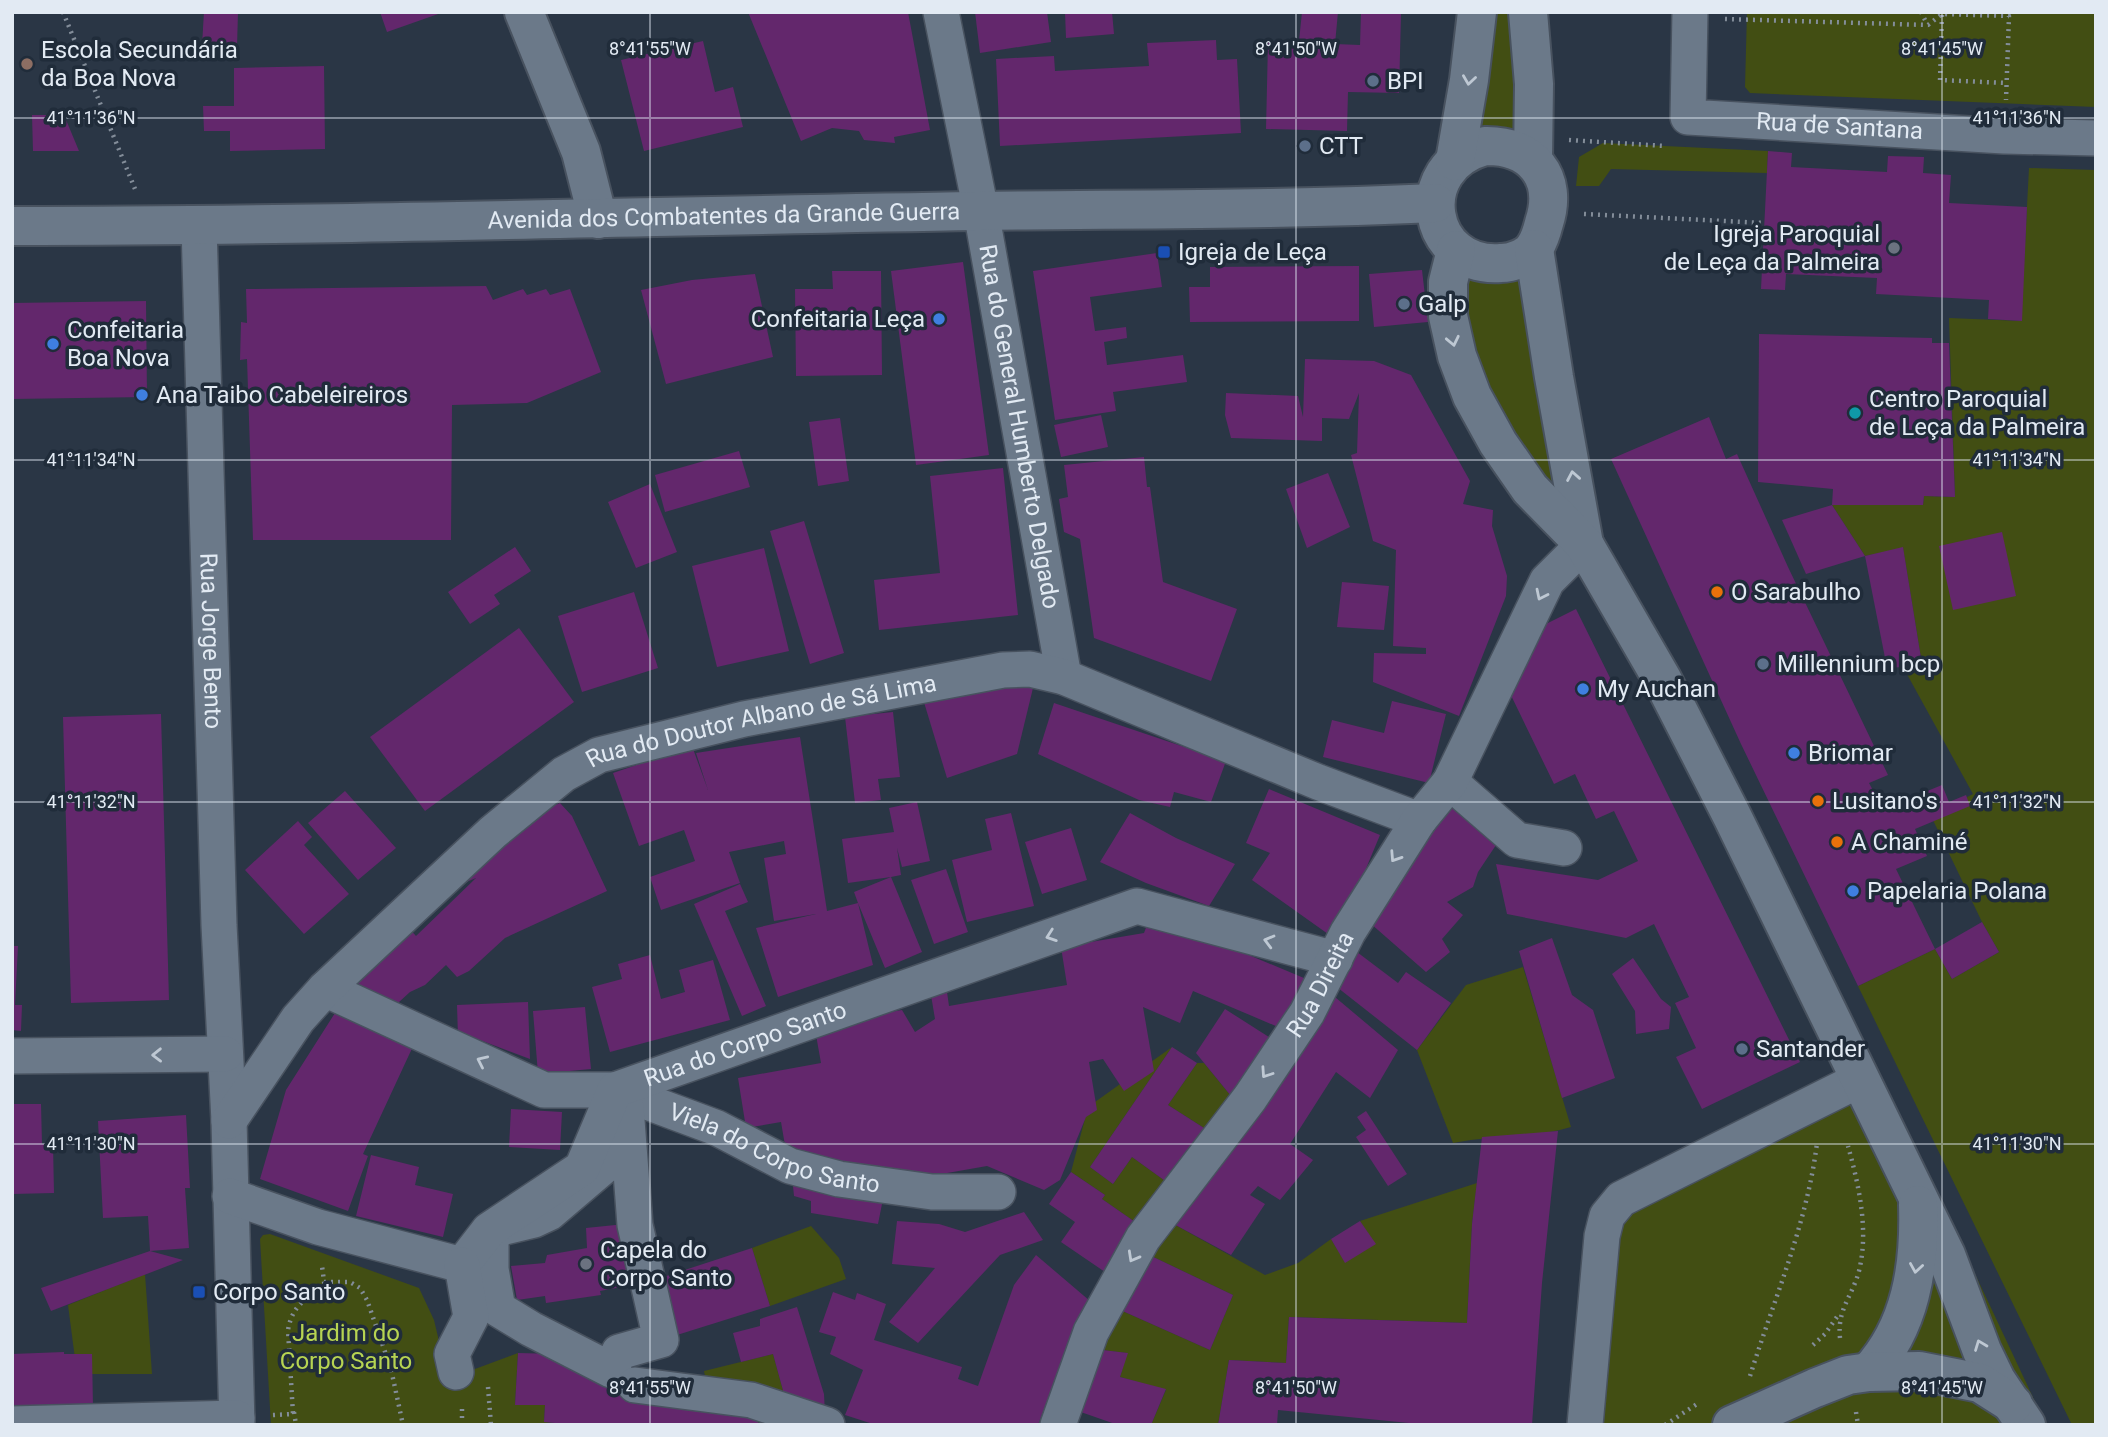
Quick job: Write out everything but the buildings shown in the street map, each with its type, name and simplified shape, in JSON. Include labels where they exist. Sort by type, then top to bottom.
[{"type":"main road","points":[[524,12],[581,152],[598,219]]},
{"type":"main road","points":[[1455,161],[1477,12]]},
{"type":"main road","points":[[1528,12],[1534,84],[1533,148],[1546,181],[1548,212],[1534,249],[1584,544]]},
{"type":"main road","points":[[1533,148],[1519,151],[1503,146],[1485,146],[1469,151],[1444,172],[1437,187],[1435,203],[1437,220],[1444,236],[1456,250],[1470,259],[1503,263],[1520,258],[1534,249]]},
{"type":"main road","name":"Avenida dos Combatentes da Grande Guerra","points":[[12,226],[200,226],[1343,207],[1435,203]]},
{"type":"main road","points":[[1456,250],[1448,282],[1448,316],[1457,356],[1472,396],[1498,443],[1530,489],[1584,544],[1668,690],[1732,816],[1836,1091],[1918,1200],[1946,1255],[1982,1351],[1996,1380],[2019,1414]]},
{"type":"main road","points":[[1732,1425],[1844,1378],[1885,1354],[1909,1303],[1918,1248],[1918,1200]]},
{"type":"main road","points":[[1788,1425],[1844,1378],[1919,1371],[1980,1383],[2019,1414]]},
{"type":"street","name":"Rua do General Humberto Delgado","points":[[941,12],[981,211],[1064,677]]},
{"type":"street","points":[[1688,117],[1690,15]]},
{"type":"street","name":"Rua de Santana","points":[[1688,117],[2004,136],[2096,138]]},
{"type":"street","name":"Rua Jorge Bento","points":[[200,226],[218,911],[229,1121],[237,1421]]},
{"type":"street","name":"Rua Direita","points":[[1058,1425],[1091,1332],[1143,1238],[1250,1098],[1307,1013],[1348,932],[1419,820],[1450,782],[1547,581],[1584,544]]},
{"type":"street","name":"Rua do Doutor Albano de Sá Lima","points":[[229,1121],[299,1019],[326,989],[493,832],[564,774],[599,755],[744,719],[991,672],[1030,668],[1064,677],[1318,782],[1419,820]]},
{"type":"street","points":[[1450,782],[1517,840],[1564,848]]},
{"type":"street","name":"Rua do Corpo Santo","points":[[462,1265],[489,1230],[582,1168],[615,1090],[1137,906],[1335,959]]},
{"type":"street","name":"Viela do Corpo Santo","points":[[326,989],[544,1090],[615,1090],[717,1128],[790,1166],[839,1179],[932,1192],[998,1192]]},
{"type":"street","points":[[12,1056],[225,1054]]},
{"type":"street","points":[[1586,1425],[1602,1236],[1607,1216],[1621,1199],[1636,1189],[1836,1091]]},
{"type":"street","points":[[626,1107],[635,1225],[661,1340],[619,1352],[611,1370],[498,1309],[493,1277],[492,1236],[501,1227],[534,1220],[549,1213],[603,1167],[626,1107]]},
{"type":"street","points":[[230,1196],[318,1227],[462,1265],[471,1317],[452,1354],[456,1372]]},
{"type":"street","points":[[635,1385],[751,1400],[827,1425]]},
{"type":"street","points":[[12,1424],[237,1421]]},
{"type":"path","points":[[63,12],[150,226]]},
{"type":"path","points":[[1921,12],[1928,25]]},
{"type":"path","points":[[1942,14],[1940,80],[2007,83]]},
{"type":"path","points":[[1690,15],[1928,25],[1942,14],[2010,16],[2004,136]]},
{"type":"path","points":[[1533,148],[1603,143],[1687,147],[1688,117]]},
{"type":"path","points":[[1548,212],[1764,223]]},
{"type":"path","points":[[1836,1091],[1843,1133],[1856,1175],[1863,1226],[1859,1271],[1839,1324],[1844,1378]]},
{"type":"path","points":[[1747,1385],[1786,1272],[1803,1213],[1816,1151],[1836,1091]]},
{"type":"path","points":[[237,1421],[293,1414],[288,1330],[290,1317],[297,1306],[308,1296],[325,1289],[318,1227]]},
{"type":"path","points":[[324,1282],[350,1282],[360,1288],[367,1300],[391,1369],[404,1425]]},
{"type":"path","points":[[293,1407],[296,1425]]},
{"type":"green space","points":[[1477,12],[1528,12],[1533,160],[1469,151]]},
{"type":"green space","points":[[1747,12],[2096,12],[2096,107],[1750,93],[1745,87]]},
{"type":"green space","points":[[1603,143],[1768,151],[1767,173],[1611,169],[1599,186],[1576,186],[1579,157]]},
{"type":"green space","points":[[2029,168],[2096,170],[2096,1425],[2072,1425],[1858,986],[1935,949],[1952,979],[1999,952],[1931,816],[1973,794],[1903,667],[1921,658],[1903,548],[1865,556],[1832,505],[1923,505],[1924,496],[1955,497],[1949,318],[2021,321]]},
{"type":"green space","points":[[1520,258],[1584,544],[1457,356],[1470,259]]},
{"type":"green space","points":[[1523,967],[1571,1127],[1543,1133],[1453,1143],[1417,1050],[1466,985]]},
{"type":"green space","points":[[1172,1047],[1090,1167],[1113,1184],[1132,1157],[1168,1183],[1138,1224],[1102,1199],[1105,1195],[1071,1172],[1088,1107]]},
{"type":"green space","points":[[1197,1063],[1204,1063],[1231,1096],[1204,1128],[1168,1105]]},
{"type":"green space","points":[[1861,1079],[1930,1178],[2046,1425],[1585,1425],[1607,1216]]},
{"type":"green space","points":[[1477,1183],[1467,1323],[1289,1317],[1286,1363],[1229,1360],[1218,1425],[1151,1425],[1166,1390],[1120,1377],[1127,1353],[1094,1349],[1118,1309],[1210,1350],[1233,1295],[1145,1253],[1170,1222],[1265,1275],[1298,1263],[1331,1239],[1345,1262],[1375,1244],[1360,1221]]},
{"type":"green space","points":[[811,1226],[839,1258],[846,1279],[770,1306],[752,1248]]},
{"type":"green space","name":"Jardim do Corpo Santo","points":[[270,1234],[419,1288],[434,1320],[448,1379],[518,1353],[515,1405],[545,1405],[544,1422],[576,1425],[271,1425],[260,1239],[263,1235]]},
{"type":"green space","points":[[145,1274],[152,1374],[77,1374],[68,1305]]},
{"type":"green space","points":[[773,1354],[787,1405],[706,1381],[704,1371]]},
{"type":"place","name":"Escola Secundária da Boa Nova","points":[[27,64]]},
{"type":"place","name":"BPI","points":[[1373,81]]},
{"type":"place","name":"CTT","points":[[1305,146]]},
{"type":"place","name":"Igreja Paroquial de Leça da Palmeira","points":[[1894,248]]},
{"type":"place","name":"Igreja de Leça","points":[[1164,252]]},
{"type":"place","name":"Galp","points":[[1404,304]]},
{"type":"place","name":"Confeitaria Leça","points":[[939,319]]},
{"type":"place","name":"Confeitaria Boa Nova","points":[[53,344]]},
{"type":"place","name":"Ana Taibo Cabeleireiros","points":[[142,395]]},
{"type":"place","name":"Centro Paroquial de Leça da Palmeira","points":[[1855,413]]},
{"type":"place","name":"O Sarabulho","points":[[1717,592]]},
{"type":"place","name":"Millennium bcp","points":[[1763,664]]},
{"type":"place","name":"My Auchan","points":[[1583,689]]},
{"type":"place","name":"Briomar","points":[[1794,753]]},
{"type":"place","name":"Lusitano's","points":[[1818,801]]},
{"type":"place","name":"A Chaminé","points":[[1837,842]]},
{"type":"place","name":"Papelaria Polana","points":[[1853,891]]},
{"type":"place","name":"Santander","points":[[1742,1049]]},
{"type":"place","name":"Capela do Corpo Santo","points":[[586,1264]]},
{"type":"place","name":"Corpo Santo","points":[[199,1292]]}]
